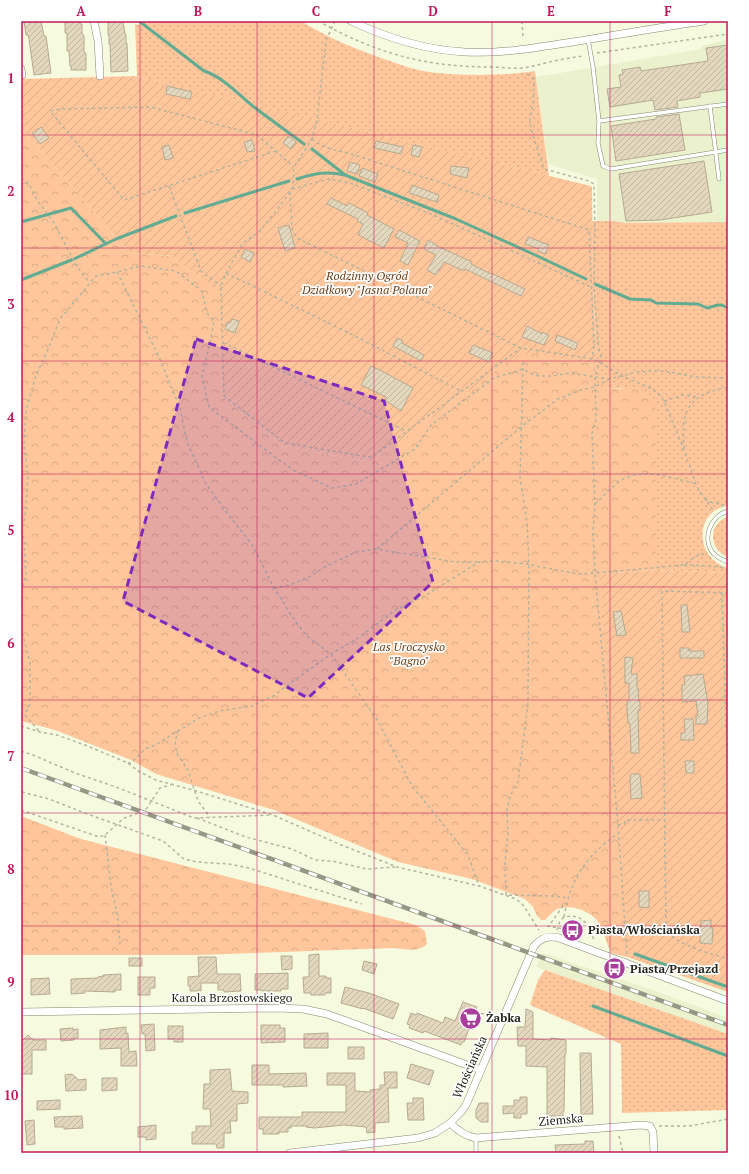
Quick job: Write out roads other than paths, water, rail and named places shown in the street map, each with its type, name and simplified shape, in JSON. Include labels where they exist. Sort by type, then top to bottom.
[{"type":"street","points":[[94,21],[98,41],[100,76]]},
{"type":"street","points":[[351,21],[378,33],[423,46],[463,52],[521,49],[704,21]]},
{"type":"street","name":"Włościańska","points":[[290,1153],[410,1140],[435,1133],[450,1123],[462,1112],[482,1070],[531,953],[537,943],[544,938],[554,936],[728,1001]]},
{"type":"street","name":"Karola Brzostowskiego","points":[[21,1012],[277,1008],[303,1009],[327,1014],[482,1070]]},
{"type":"street","name":"Ziemska","points":[[450,1123],[458,1131],[468,1137],[476,1138],[641,1125],[650,1126],[653,1132],[654,1153]]},
{"type":"lane","points":[[588,39],[600,121],[598,143],[603,166],[611,169],[728,150]]},
{"type":"lane","points":[[600,121],[728,104]]},
{"type":"lane","points":[[710,106],[719,179]]},
{"type":"lane","points":[[728,511],[717,516],[712,521],[708,538],[710,548],[714,554],[720,559],[728,562]]},
{"type":"lane","points":[[476,1138],[476,1153]]},
{"type":"waterway","points":[[139,21],[204,71],[218,77],[254,107],[304,144]]},
{"type":"waterway","points":[[312,149],[344,174]]},
{"type":"waterway","points":[[297,179],[321,173],[345,175],[456,219],[586,279]]},
{"type":"waterway","points":[[185,213],[289,181]]},
{"type":"waterway","points":[[21,222],[71,208],[106,244]]},
{"type":"waterway","points":[[21,280],[74,259],[116,239],[176,216]]},
{"type":"waterway","points":[[595,284],[630,299],[651,300],[656,303],[698,304],[707,308],[722,305],[728,308]]},
{"type":"waterway","points":[[635,954],[728,987]]},
{"type":"waterway","points":[[593,1006],[728,1056]]},
{"type":"railway","points":[[21,768],[728,1025]]},
{"type":"place","name":"Piasta/Włościańska","points":[[572,930]]},
{"type":"place","name":"Piasta/Przejazd","points":[[615,969]]},
{"type":"place","name":"Żabka","points":[[470,1018]]},
{"type":"park label","name":"Rodzinny Ogród Działkowy \"Jasna Polana\"","points":[[367,283]]},
{"type":"park label","name":"Las Uroczysko \"Bagno\"","points":[[409,654]]}]
